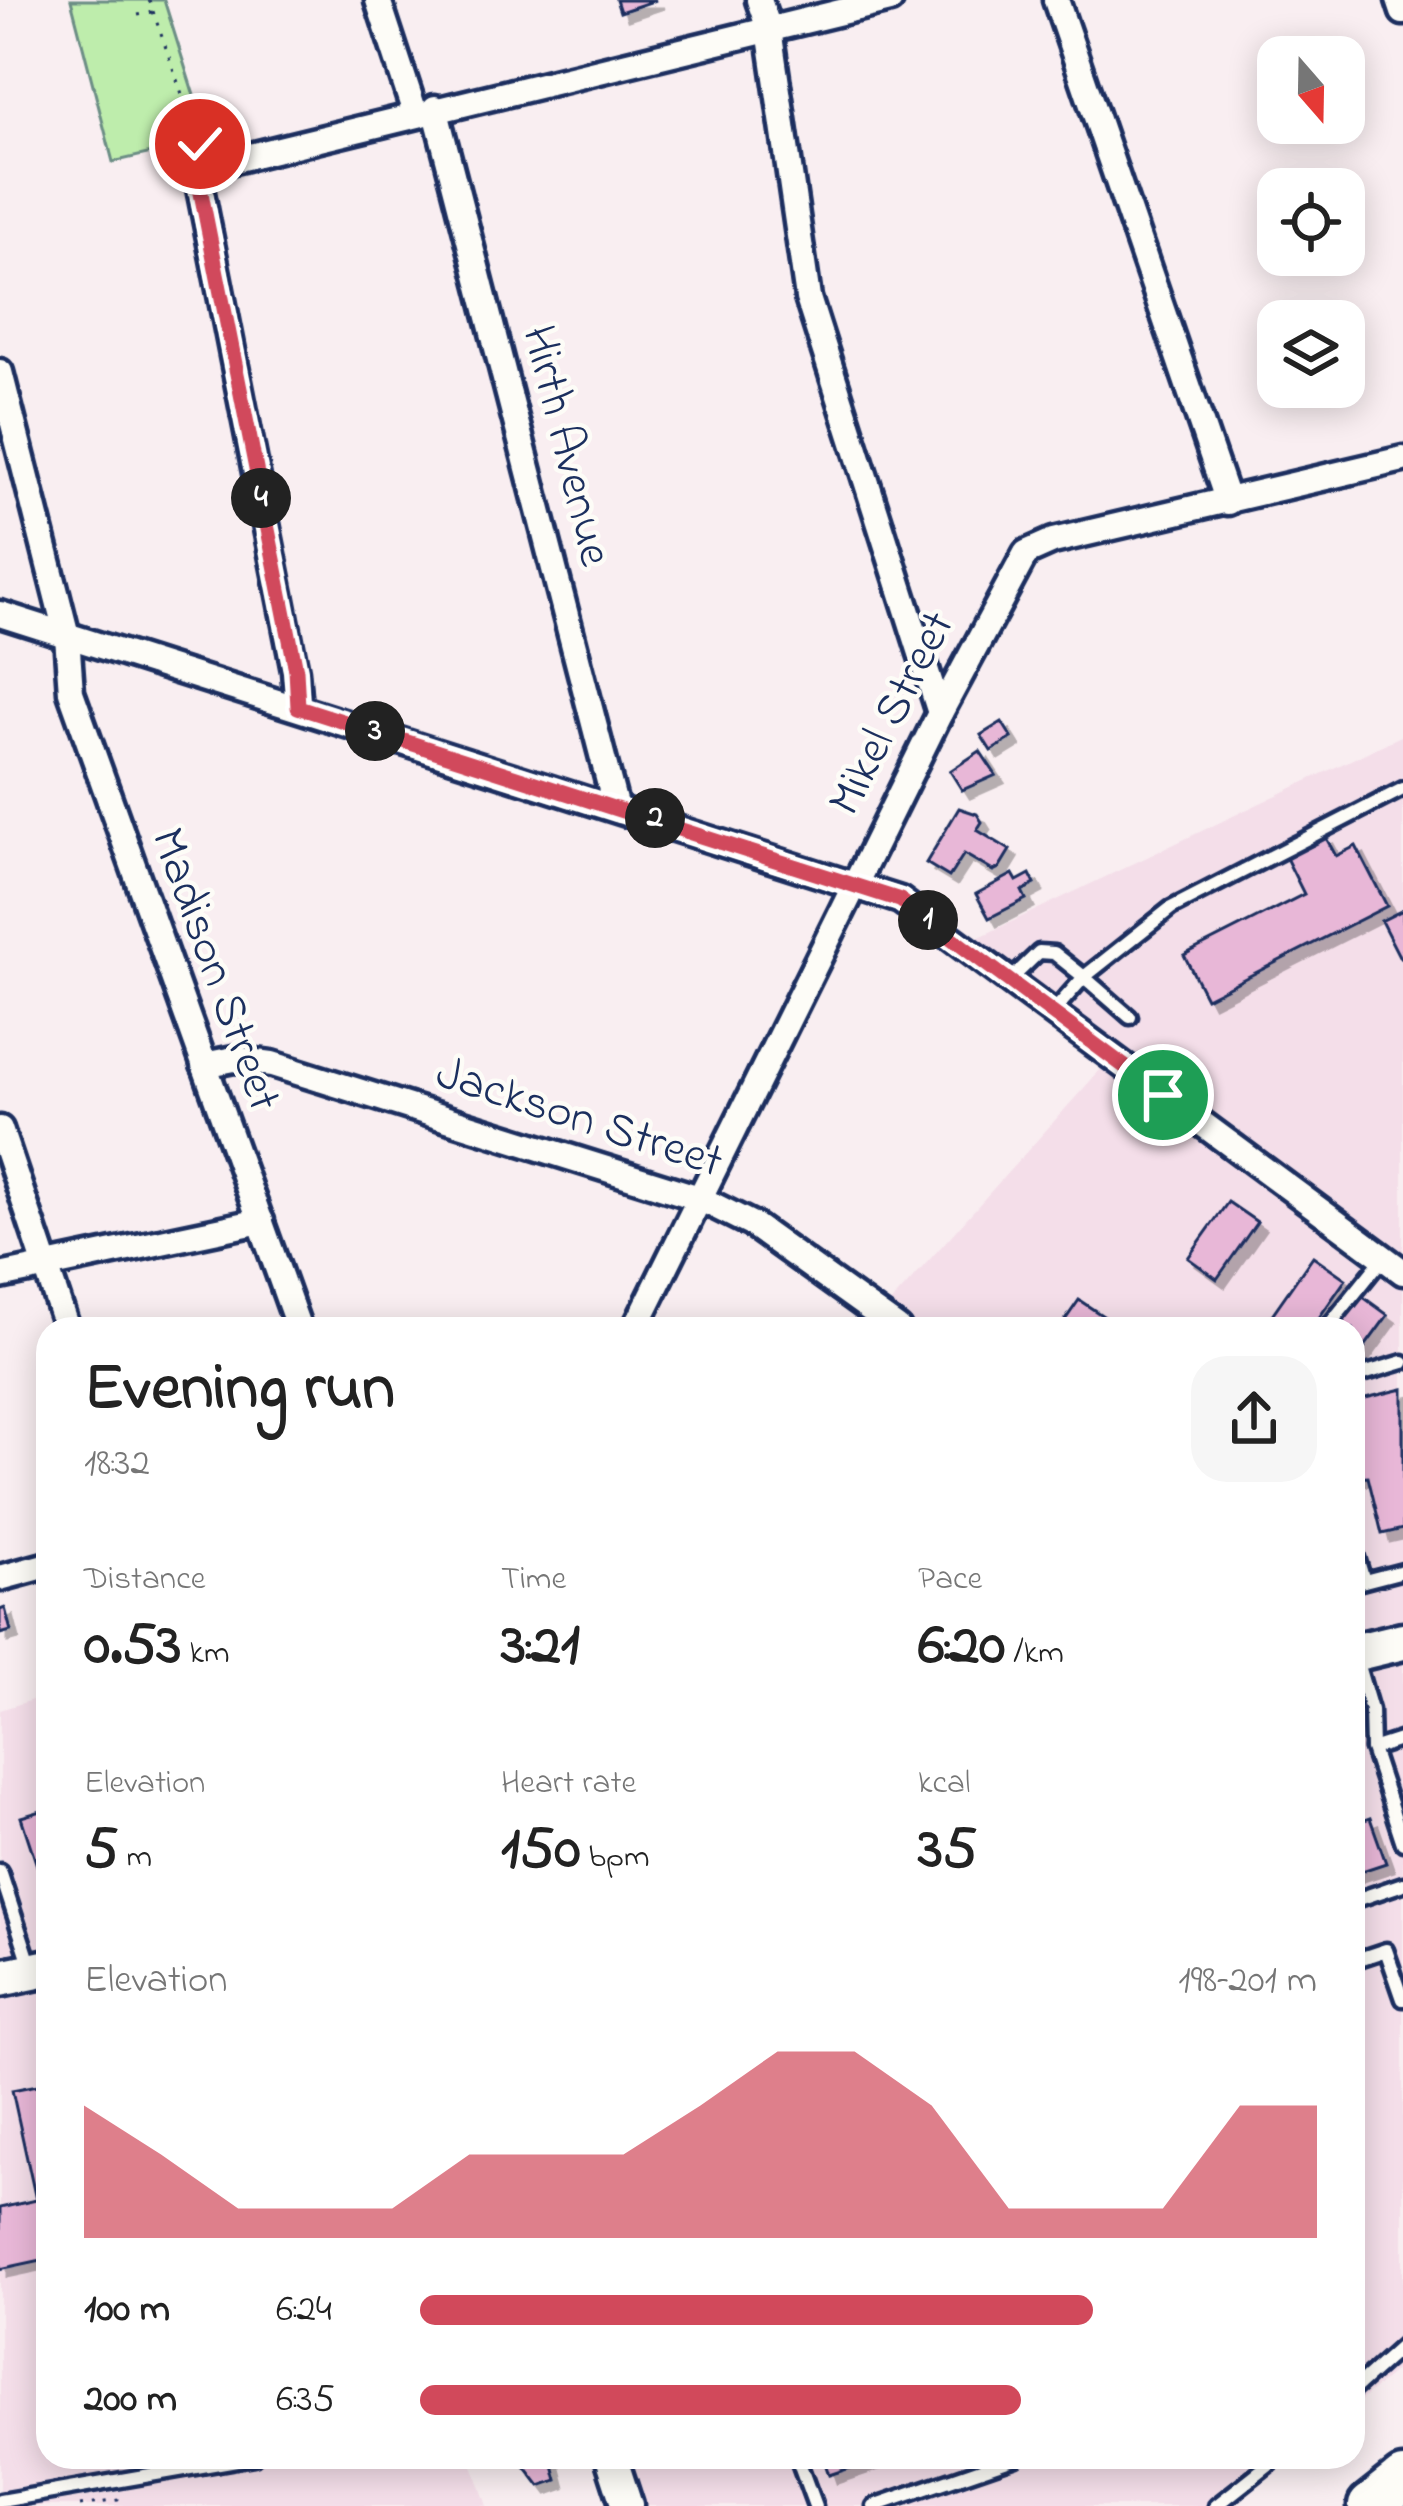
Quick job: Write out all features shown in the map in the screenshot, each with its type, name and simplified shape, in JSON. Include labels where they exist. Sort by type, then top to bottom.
[{"type":"highway","points":[[1370,2506],[1403,2480]]},
{"type":"main road","points":[[1365,1649],[1403,1641]]},
{"type":"street","name":"Hirth Avenue","points":[[378,0],[425,111],[614,805]]},
{"type":"street","points":[[759,0],[769,29],[808,298],[940,713]]},
{"type":"street","points":[[298,707],[296,670],[199,183],[206,164],[890,0]]},
{"type":"street","points":[[1056,0],[1228,502]]},
{"type":"street","points":[[1399,0],[1403,12]]},
{"type":"street","name":"Madison Street","points":[[0,372],[67,635],[78,713],[295,1317]]},
{"type":"street","name":"Mikel Street","points":[[641,1317],[940,713],[1026,553],[1053,541],[1403,458]]},
{"type":"street","points":[[0,614],[614,805],[900,900],[1393,1265]]},
{"type":"street","name":"Jackson Street","points":[[203,1065],[234,1059],[272,1064],[699,1198],[753,1226],[881,1317]]},
{"type":"street","points":[[0,1129],[63,1317]]},
{"type":"street","points":[[0,1276],[261,1221]]},
{"type":"street","points":[[0,1577],[36,1568]]},
{"type":"street","points":[[615,2469],[627,2506]]},
{"type":"lane","points":[[1053,1013],[1084,977],[1171,908],[1403,789]]},
{"type":"lane","points":[[1009,981],[1046,950],[1130,1017]]},
{"type":"lane","points":[[1339,1317],[1393,1265]]},
{"type":"lane","points":[[1365,1373],[1403,1362]]},
{"type":"lane","points":[[1365,1581],[1403,1571]]},
{"type":"lane","points":[[1365,1691],[1371,1710],[1372,1749],[1403,1843]]},
{"type":"lane","points":[[1372,1749],[1403,1739]]},
{"type":"lane","points":[[0,1871],[27,1972]]},
{"type":"lane","points":[[1365,1897],[1403,1884]]},
{"type":"lane","points":[[1365,1957],[1386,1951],[1403,2000]]},
{"type":"lane","points":[[1365,2379],[1403,2344]]},
{"type":"lane","points":[[0,2501],[185,2469]]},
{"type":"lane","points":[[801,2469],[814,2506]]},
{"type":"lane","points":[[874,2506],[981,2469]]},
{"type":"lane","points":[[1216,2506],[1263,2469]]},
{"type":"path","points":[[149,0],[206,164]]},
{"type":"path","points":[[138,15],[153,12]]},
{"type":"shaded area","points":[[1403,735],[1403,2364],[1365,2397],[1365,1317],[878,1317],[1110,1059],[965,944]]},
{"type":"shaded area","points":[[36,1699],[36,2469],[474,2469],[487,2506],[0,2506],[0,1710]]},
{"type":"shaded area","points":[[613,2469],[1281,2469],[1233,2506],[626,2506]]},
{"type":"green space","points":[[71,0],[164,0],[208,140],[113,162]]},
{"type":"building","points":[[616,0],[656,0],[620,12]]},
{"type":"building","points":[[1002,722],[1012,738],[991,751],[981,735]]},
{"type":"building","points":[[980,751],[996,775],[962,790],[950,771]]},
{"type":"building","points":[[959,808],[977,814],[982,822],[977,830],[1010,850],[999,868],[993,871],[964,854],[949,877],[926,863]]},
{"type":"building","points":[[1325,836],[1336,856],[1356,846],[1387,906],[1206,998],[1184,955],[1304,894],[1285,856]]},
{"type":"building","points":[[1013,874],[1017,881],[1030,874],[1035,884],[1022,891],[1026,899],[989,918],[976,894]]},
{"type":"building","points":[[1403,910],[1403,957],[1400,958],[1381,921]]},
{"type":"building","points":[[1228,1202],[1257,1222],[1217,1279],[1188,1258]]},
{"type":"building","points":[[1313,1256],[1346,1279],[1319,1317],[1270,1317]]},
{"type":"building","points":[[1359,1294],[1388,1315],[1365,1347],[1365,1317],[1342,1317]]},
{"type":"building","points":[[1079,1300],[1104,1317],[1067,1317]]},
{"type":"building","points":[[1403,1389],[1403,1529],[1382,1534],[1365,1477],[1365,1398]]},
{"type":"building","points":[[5,1608],[11,1631],[0,1634],[0,1610]]},
{"type":"building","points":[[36,1813],[36,1863],[21,1817]]},
{"type":"building","points":[[1370,1818],[1386,1863],[1365,1870],[1365,1820]]},
{"type":"building","points":[[36,2085],[36,2200],[12,2090]]},
{"type":"building","points":[[36,2200],[36,2261],[0,2269],[0,2208]]},
{"type":"building","points":[[527,2469],[554,2469],[557,2480],[540,2486]]},
{"type":"route","points":[[200,144],[211,161],[201,168],[199,183],[296,670],[298,707],[856,882],[900,900],[1163,1095]]}]
